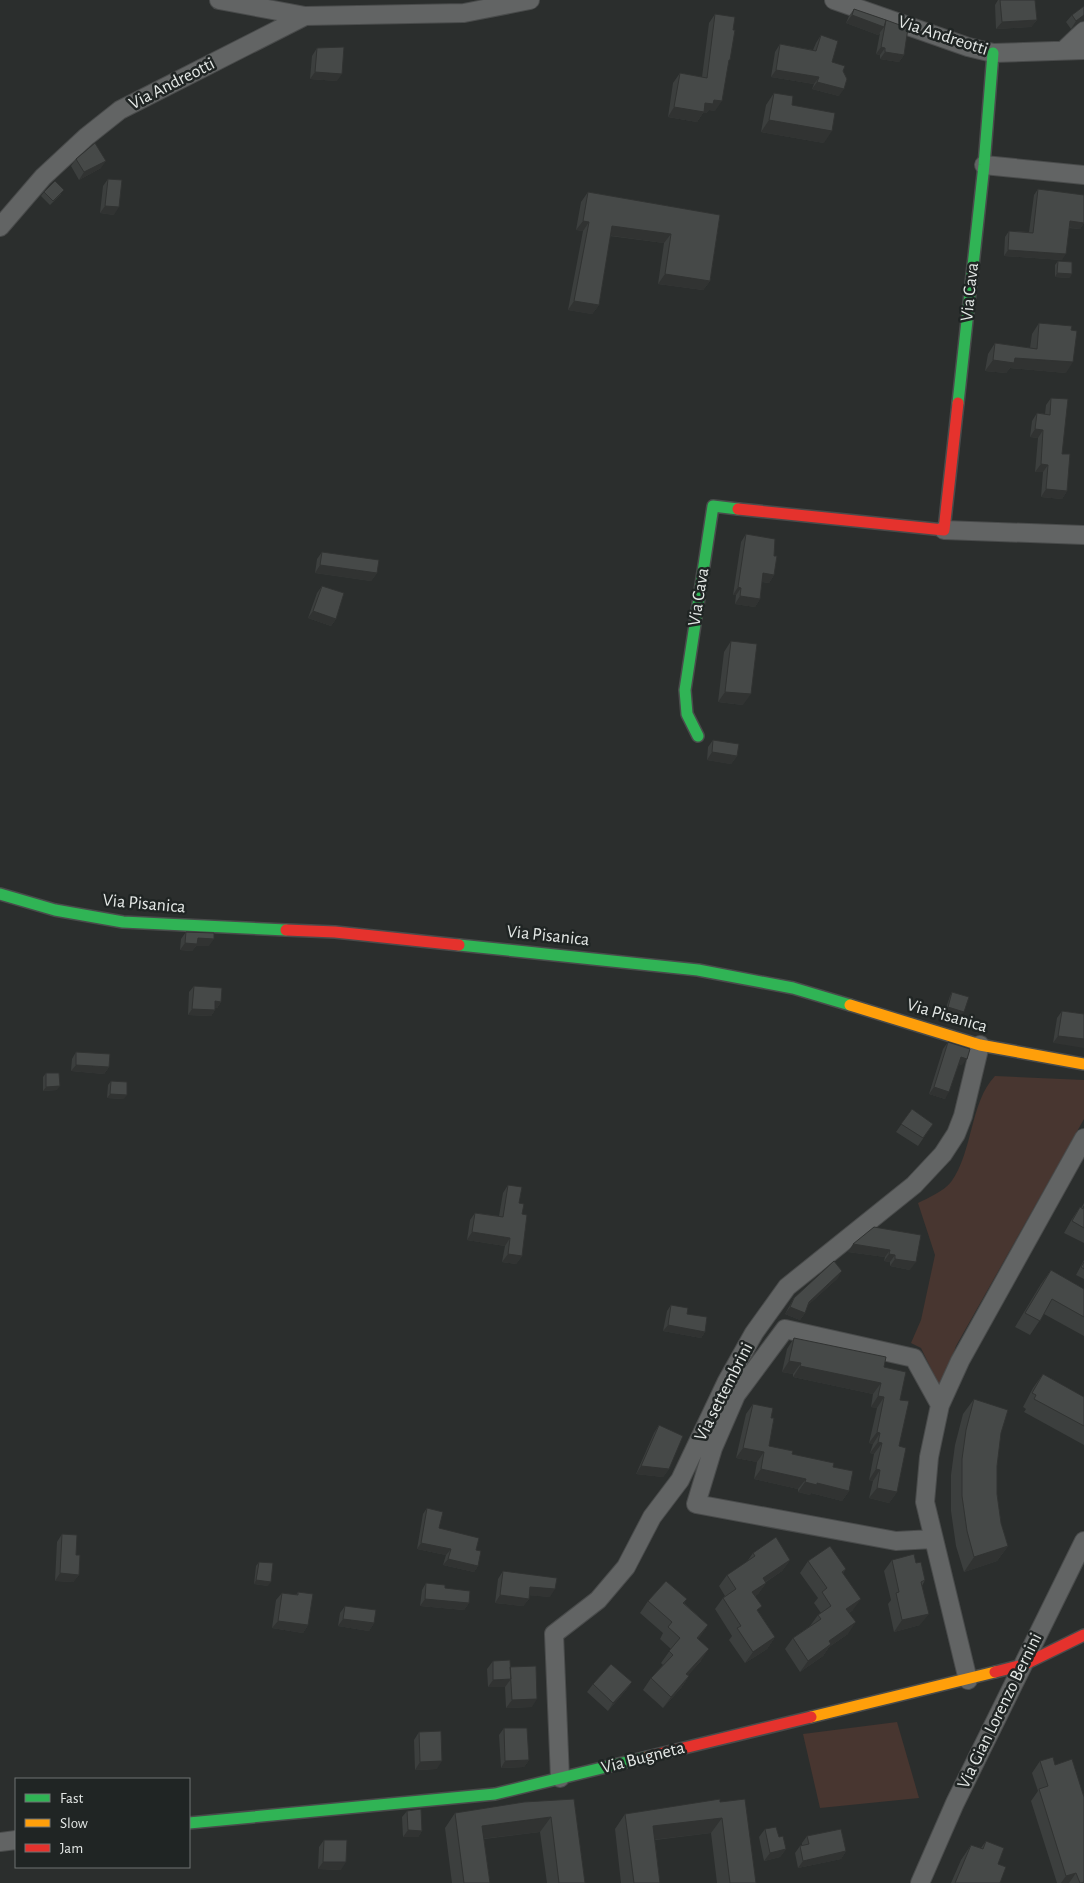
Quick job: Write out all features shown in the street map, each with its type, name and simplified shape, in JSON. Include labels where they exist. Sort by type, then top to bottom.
[{"type":"street","points":[[219,0],[305,16]]},
{"type":"street","name":"Via Andreotti","points":[[0,227],[43,177],[86,137],[120,110],[305,16],[380,8],[464,13],[530,0]]},
{"type":"street","name":"Via Andreotti","points":[[834,0],[993,53],[1084,50]]},
{"type":"street","points":[[1064,50],[1084,31]]},
{"type":"street","name":"Via Cava","points":[[944,530],[984,165],[993,53]]},
{"type":"street","points":[[984,165],[1084,175]]},
{"type":"street","name":"Via Cava","points":[[698,736],[690,726],[685,710],[685,690],[713,506],[944,530],[1084,535]]},
{"type":"street","name":"Via Pisanica","points":[[0,894],[55,910],[123,922],[335,932],[698,970],[792,988],[980,1045],[1084,1064]]},
{"type":"street","name":"Via settembrini","points":[[560,1778],[554,1634],[598,1600],[626,1567],[652,1517],[680,1480],[726,1383],[754,1333],[787,1287],[914,1184],[943,1154],[956,1134],[963,1116],[980,1045]]},
{"type":"street","points":[[968,1680],[924,1502],[929,1457],[940,1406],[960,1361],[1084,1138]]},
{"type":"street","points":[[933,1539],[896,1541],[696,1504],[713,1448],[736,1395],[785,1330],[914,1358],[940,1406]]},
{"type":"street","name":"Via Gian Lorenzo Bernini","points":[[920,1883],[956,1803],[1084,1542]]},
{"type":"street","name":"Via Bugneta","points":[[190,1823],[495,1794],[1024,1665],[1084,1635]]},
{"type":"street","points":[[0,1842],[15,1840]]},
{"type":"shaded area","points":[[995,1076],[1084,1080],[1084,1119],[956,1346],[941,1389],[921,1348],[911,1343],[921,1320],[935,1255],[918,1203],[940,1191],[951,1182],[964,1156],[981,1099]]},
{"type":"shaded area","points":[[897,1722],[919,1798],[820,1808],[803,1734]]},
{"type":"building","points":[[1000,0],[1035,0],[1037,20],[1002,22]]},
{"type":"building","points":[[1084,6],[1084,15],[1076,21],[1072,15]]},
{"type":"building","points":[[854,9],[886,20],[884,27],[852,15]]},
{"type":"building","points":[[715,14],[735,17],[733,30],[735,30],[722,101],[714,100],[713,104],[705,103],[704,112],[674,107],[680,73],[707,78]]},
{"type":"building","points":[[886,20],[908,28],[904,55],[885,52],[885,48],[881,47]]},
{"type":"building","points":[[821,35],[838,41],[832,62],[845,66],[843,71],[847,79],[844,89],[817,82],[819,77],[776,70],[780,44],[816,51]]},
{"type":"building","points":[[344,47],[342,74],[315,72],[317,48]]},
{"type":"building","points":[[774,93],[793,96],[792,105],[835,113],[832,131],[769,120]]},
{"type":"building","points":[[95,143],[106,161],[84,172],[76,159]]},
{"type":"building","points":[[108,179],[122,180],[119,207],[105,206]]},
{"type":"building","points":[[55,181],[64,190],[53,201],[44,192]]},
{"type":"building","points":[[1038,189],[1084,195],[1084,223],[1070,221],[1066,254],[1008,250],[1009,231],[1033,233]]},
{"type":"building","points":[[588,192],[720,215],[710,281],[665,274],[671,234],[612,226],[599,305],[574,301],[589,222],[583,221]]},
{"type":"building","points":[[1058,261],[1072,262],[1072,274],[1057,273]]},
{"type":"building","points":[[1039,323],[1072,326],[1071,330],[1077,331],[1073,362],[1015,358],[1014,363],[993,360],[995,343],[1037,349]]},
{"type":"building","points":[[1051,398],[1068,399],[1062,454],[1070,454],[1067,491],[1046,489],[1048,465],[1041,464],[1043,430],[1035,429],[1037,413],[1050,415]]},
{"type":"building","points":[[746,534],[775,539],[774,556],[777,556],[774,575],[763,573],[760,599],[740,596],[741,588],[738,587]]},
{"type":"building","points":[[322,552],[379,560],[377,573],[320,565]]},
{"type":"building","points":[[322,586],[344,593],[336,619],[313,611]]},
{"type":"building","points":[[731,641],[757,644],[751,694],[725,692]]},
{"type":"building","points":[[713,740],[739,744],[737,756],[712,752]]},
{"type":"building","points":[[186,932],[214,933],[214,939],[198,938],[197,944],[185,943]]},
{"type":"building","points":[[194,986],[222,988],[221,1002],[215,1001],[215,1010],[192,1009]]},
{"type":"building","points":[[952,992],[969,997],[964,1012],[948,1007]]},
{"type":"building","points":[[1062,1011],[1084,1014],[1084,1039],[1058,1036]]},
{"type":"building","points":[[948,1042],[970,1049],[967,1059],[961,1057],[949,1092],[934,1087]]},
{"type":"building","points":[[76,1052],[110,1054],[109,1067],[76,1065]]},
{"type":"building","points":[[46,1073],[59,1073],[60,1086],[46,1087]]},
{"type":"building","points":[[111,1081],[127,1082],[127,1095],[110,1094]]},
{"type":"building","points":[[912,1109],[933,1124],[923,1138],[901,1124]]},
{"type":"building","points":[[508,1185],[522,1187],[519,1203],[524,1204],[522,1214],[527,1215],[522,1256],[508,1254],[510,1238],[472,1232],[475,1213],[503,1217]]},
{"type":"building","points":[[1084,1206],[1084,1228],[1072,1221],[1080,1207],[1083,1209]]},
{"type":"building","points":[[874,1227],[921,1235],[916,1262],[895,1259],[895,1255],[889,1254],[890,1250],[853,1244]]},
{"type":"building","points":[[834,1261],[842,1271],[809,1302],[805,1313],[790,1307],[794,1298]]},
{"type":"building","points":[[1051,1270],[1084,1289],[1084,1317],[1052,1299],[1040,1321],[1025,1313]]},
{"type":"building","points":[[671,1305],[688,1308],[687,1314],[707,1317],[705,1332],[668,1325]]},
{"type":"building","points":[[794,1338],[886,1357],[884,1367],[906,1372],[900,1400],[909,1401],[899,1446],[906,1448],[897,1492],[877,1488],[880,1470],[876,1469],[882,1443],[878,1442],[880,1433],[877,1432],[884,1397],[878,1396],[881,1383],[800,1366],[801,1363],[789,1361]]},
{"type":"building","points":[[1043,1374],[1084,1397],[1084,1426],[1034,1399],[1036,1395],[1032,1393]]},
{"type":"building","points":[[974,1399],[1008,1410],[1001,1433],[997,1466],[997,1494],[1001,1523],[1008,1546],[974,1557],[967,1531],[962,1496],[962,1459],[966,1430]]},
{"type":"building","points":[[753,1404],[773,1408],[771,1418],[774,1418],[769,1446],[793,1451],[792,1454],[834,1463],[833,1467],[853,1471],[849,1491],[805,1482],[806,1479],[761,1469],[764,1452],[743,1448]]},
{"type":"building","points":[[659,1425],[683,1436],[669,1469],[641,1466]]},
{"type":"building","points":[[427,1508],[443,1512],[439,1528],[479,1538],[476,1550],[481,1551],[478,1566],[448,1559],[451,1549],[421,1543]]},
{"type":"building","points":[[62,1534],[77,1535],[76,1555],[80,1555],[79,1575],[60,1573]]},
{"type":"building","points":[[776,1537],[790,1560],[763,1578],[766,1583],[752,1592],[762,1606],[757,1610],[775,1637],[753,1652],[737,1628],[741,1626],[723,1598],[736,1589],[727,1575],[755,1556],[753,1553]]},
{"type":"building","points":[[830,1546],[846,1569],[842,1572],[861,1599],[846,1609],[856,1622],[829,1641],[831,1644],[808,1661],[793,1638],[821,1619],[818,1615],[831,1606],[822,1592],[827,1588],[808,1561]]},
{"type":"building","points":[[914,1554],[916,1563],[921,1562],[925,1580],[921,1582],[929,1614],[902,1620],[896,1593],[899,1592],[892,1560]]},
{"type":"building","points":[[259,1562],[273,1563],[271,1582],[256,1580]]},
{"type":"building","points":[[503,1571],[557,1578],[555,1589],[530,1587],[529,1599],[500,1595]]},
{"type":"building","points":[[666,1581],[687,1599],[683,1603],[708,1625],[697,1638],[709,1649],[686,1674],[689,1676],[671,1697],[651,1678],[673,1655],[669,1651],[680,1638],[668,1627],[672,1622],[648,1601]]},
{"type":"building","points":[[426,1583],[445,1585],[445,1588],[470,1591],[469,1603],[425,1599]]},
{"type":"building","points":[[298,1592],[313,1594],[308,1625],[278,1621],[282,1593],[298,1595]]},
{"type":"building","points":[[345,1606],[376,1610],[374,1623],[343,1619]]},
{"type":"building","points":[[510,1660],[511,1679],[493,1680],[493,1661]]},
{"type":"building","points":[[611,1664],[632,1682],[613,1703],[593,1684]]},
{"type":"building","points":[[536,1666],[537,1699],[512,1700],[510,1667]]},
{"type":"building","points":[[504,1728],[527,1728],[529,1760],[505,1761]]},
{"type":"building","points":[[441,1731],[442,1761],[420,1762],[419,1732]]},
{"type":"building","points":[[1053,1757],[1055,1765],[1072,1759],[1084,1797],[1084,1882],[1081,1883],[1076,1873],[1066,1876],[1039,1789],[1048,1786],[1040,1761]]},
{"type":"building","points":[[574,1799],[585,1883],[559,1883],[551,1817],[482,1826],[490,1883],[464,1883],[455,1813],[524,1802]]},
{"type":"building","points":[[720,1799],[720,1802],[745,1799],[756,1883],[730,1883],[722,1818],[653,1826],[660,1883],[634,1883],[625,1814]]},
{"type":"building","points":[[421,1809],[422,1831],[408,1830],[407,1811]]},
{"type":"building","points":[[776,1827],[779,1837],[783,1836],[786,1849],[770,1853],[765,1829]]},
{"type":"building","points":[[841,1829],[846,1851],[803,1861],[800,1846],[809,1844],[807,1836]]},
{"type":"building","points":[[324,1840],[347,1840],[346,1862],[323,1862]]},
{"type":"building","points":[[986,1841],[1004,1848],[998,1864],[1006,1867],[1000,1883],[955,1883],[971,1845],[983,1849]]},
{"type":"traffic: fast","points":[[958,403],[984,165],[993,53]]},
{"type":"traffic: fast","points":[[698,736],[687,714],[685,690],[713,506],[738,509]]},
{"type":"traffic: fast","points":[[0,894],[55,910],[123,922],[286,930]]},
{"type":"traffic: fast","points":[[459,945],[698,970],[793,988],[850,1005]]},
{"type":"traffic: fast","points":[[190,1823],[495,1794],[647,1757]]},
{"type":"traffic: slow","points":[[850,1005],[980,1045],[1084,1064]]},
{"type":"traffic: slow","points":[[811,1717],[995,1672]]},
{"type":"traffic: jam","points":[[738,509],[944,530],[958,403]]},
{"type":"traffic: jam","points":[[286,930],[335,932],[459,945]]},
{"type":"traffic: jam","points":[[995,1672],[1023,1665],[1084,1635]]},
{"type":"traffic: jam","points":[[647,1757],[811,1717]]}]
